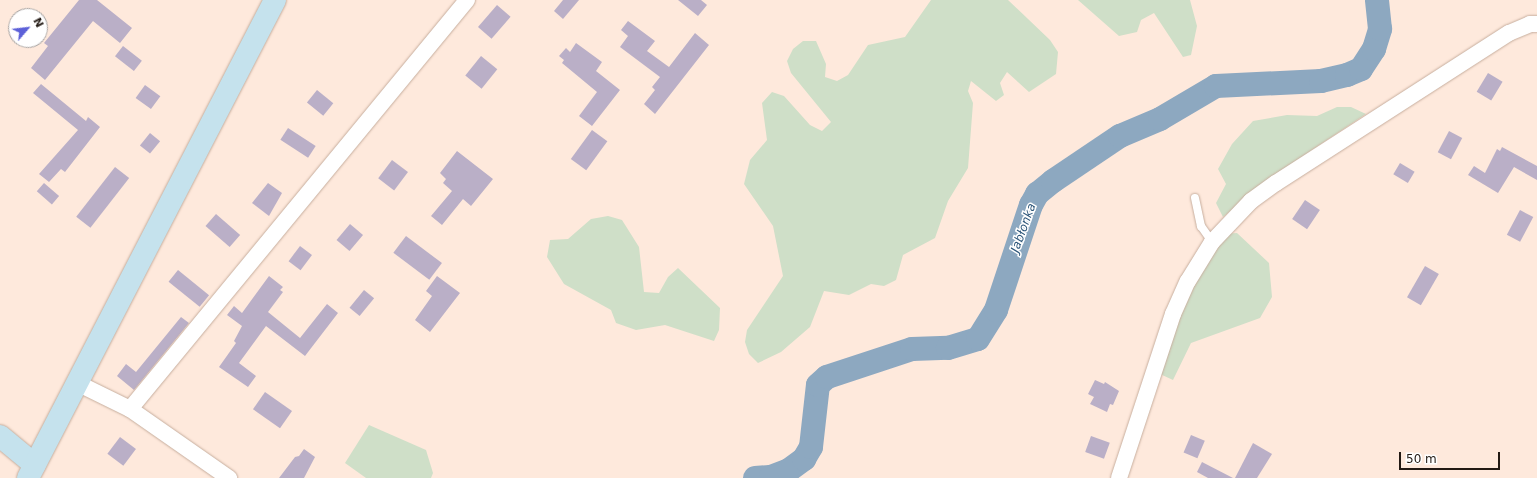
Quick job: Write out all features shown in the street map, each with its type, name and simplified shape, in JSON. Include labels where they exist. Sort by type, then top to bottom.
[{"type":"main road","points":[[0,436],[32,471],[275,0]]},
{"type":"street","points":[[130,409],[466,0]]},
{"type":"street","points":[[1120,478],[1173,314],[1188,281],[1212,242],[1251,201],[1276,183],[1509,33],[1530,24],[1537,24]]},
{"type":"street","points":[[77,383],[130,409],[229,478]]},
{"type":"lane","points":[[1195,198],[1200,226],[1212,242]]},
{"type":"green space","points":[[931,0],[1008,0],[1050,40],[1058,52],[1056,74],[1029,92],[1007,72],[1000,83],[1004,95],[996,101],[971,81],[968,91],[973,103],[968,168],[948,201],[935,238],[903,255],[896,280],[884,286],[871,284],[849,295],[824,291],[810,327],[781,352],[758,363],[749,354],[745,342],[747,330],[783,276],[773,226],[744,184],[750,160],[767,140],[762,103],[772,92],[784,96],[810,125],[822,131],[831,122],[791,73],[787,61],[793,49],[803,41],[816,41],[826,64],[825,77],[837,81],[848,75],[868,45],[905,37]]},
{"type":"green space","points":[[1078,0],[1190,0],[1197,26],[1191,55],[1183,57],[1154,13],[1141,20],[1137,32],[1119,36]]},
{"type":"green space","points":[[1337,107],[1351,107],[1366,114],[1270,178],[1223,217],[1216,203],[1226,184],[1218,169],[1232,144],[1253,121],[1287,115],[1317,116]]},
{"type":"green space","points":[[608,216],[622,220],[639,247],[644,292],[659,293],[668,277],[678,268],[720,308],[719,330],[714,341],[665,325],[636,330],[616,323],[611,310],[564,284],[547,257],[550,240],[568,239],[591,219]]},
{"type":"green space","points":[[1237,233],[1269,263],[1272,297],[1260,318],[1191,343],[1173,380],[1160,374],[1175,317],[1224,234]]},
{"type":"green space","points":[[369,425],[426,450],[433,473],[431,478],[366,478],[345,463]]},
{"type":"building","points":[[79,0],[97,0],[132,28],[120,43],[93,21],[45,80],[31,68],[48,48],[48,38]]},
{"type":"building","points":[[563,0],[579,0],[563,19],[554,11]]},
{"type":"building","points":[[678,0],[701,0],[707,5],[698,16]]},
{"type":"building","points":[[497,5],[511,17],[492,39],[478,27]]},
{"type":"building","points":[[628,21],[655,41],[647,51],[669,67],[695,33],[709,45],[655,114],[644,104],[655,90],[652,87],[660,77],[620,47],[628,36],[621,30]]},
{"type":"building","points":[[576,43],[602,62],[596,71],[620,90],[592,126],[579,116],[597,92],[562,63],[564,60],[559,56],[566,48],[570,52]]},
{"type":"building","points":[[123,46],[142,61],[134,71],[115,56]]},
{"type":"building","points":[[481,56],[497,69],[482,89],[465,75]]},
{"type":"building","points":[[1488,73],[1503,82],[1491,101],[1477,92]]},
{"type":"building","points":[[41,84],[86,121],[88,117],[100,127],[65,172],[61,169],[49,182],[39,174],[78,130],[33,93]]},
{"type":"building","points":[[145,85],[160,96],[151,109],[136,98]]},
{"type":"building","points":[[317,90],[333,103],[323,116],[307,102]]},
{"type":"building","points":[[288,128],[316,146],[308,158],[280,140]]},
{"type":"building","points":[[592,130],[607,141],[586,170],[571,159]]},
{"type":"building","points":[[1449,131],[1462,138],[1451,159],[1438,152]]},
{"type":"building","points":[[150,133],[160,141],[150,154],[140,145]]},
{"type":"building","points":[[1502,147],[1537,166],[1537,180],[1514,167],[1498,193],[1468,175],[1474,166],[1485,173],[1497,149],[1500,151]]},
{"type":"building","points":[[457,151],[493,179],[471,206],[463,199],[442,225],[431,216],[452,191],[443,183],[446,179],[440,173]]},
{"type":"building","points":[[392,160],[408,172],[394,190],[378,178]]},
{"type":"building","points":[[1400,163],[1415,172],[1408,183],[1393,174]]},
{"type":"building","points":[[115,167],[129,178],[90,228],[76,217]]},
{"type":"building","points":[[44,183],[59,196],[52,204],[37,191]]},
{"type":"building","points":[[268,183],[282,193],[269,216],[252,203]]},
{"type":"building","points":[[1305,200],[1320,210],[1307,229],[1292,219]]},
{"type":"building","points":[[1520,210],[1533,217],[1520,242],[1507,235]]},
{"type":"building","points":[[216,214],[240,235],[230,247],[206,226]]},
{"type":"building","points":[[350,224],[363,235],[350,251],[337,240]]},
{"type":"building","points":[[406,236],[442,263],[429,280],[393,253]]},
{"type":"building","points":[[300,246],[312,255],[301,270],[289,261]]},
{"type":"building","points":[[1425,266],[1439,274],[1421,305],[1407,297]]},
{"type":"building","points":[[178,270],[209,295],[200,307],[169,282]]},
{"type":"building","points":[[269,276],[283,287],[280,290],[283,292],[268,312],[300,338],[327,304],[338,313],[305,356],[266,326],[239,363],[256,376],[248,387],[219,367],[236,343],[234,341],[242,326],[227,315],[234,306],[242,313]]},
{"type":"building","points":[[437,276],[460,293],[430,332],[415,320],[432,296],[426,291]]},
{"type":"building","points":[[364,290],[374,298],[360,316],[350,308]]},
{"type":"building","points":[[181,317],[189,323],[134,390],[117,376],[126,364],[136,372]]},
{"type":"building","points":[[1095,380],[1104,384],[1105,382],[1119,391],[1113,405],[1110,404],[1107,412],[1090,404],[1094,397],[1088,394]]},
{"type":"building","points":[[265,392],[292,411],[280,428],[253,409]]},
{"type":"building","points":[[1191,435],[1205,441],[1197,458],[1184,452]]},
{"type":"building","points":[[1091,436],[1110,443],[1104,459],[1085,452]]},
{"type":"building","points":[[120,437],[136,449],[123,466],[107,454]]},
{"type":"building","points":[[1253,443],[1272,454],[1257,478],[1235,478]]},
{"type":"building","points":[[304,449],[315,457],[304,478],[279,478],[295,457],[299,456]]},
{"type":"building","points":[[1202,462],[1233,478],[1208,478],[1197,472]]},
{"type":"waterway","name":"Jabłonka","points":[[755,478],[771,477],[789,470],[804,459],[811,447],[818,385],[827,377],[912,349],[948,348],[978,339],[996,310],[1031,205],[1037,194],[1053,181],[1120,136],[1160,119],[1216,86],[1321,81],[1347,75],[1361,69],[1374,49],[1380,29],[1377,0]]}]
